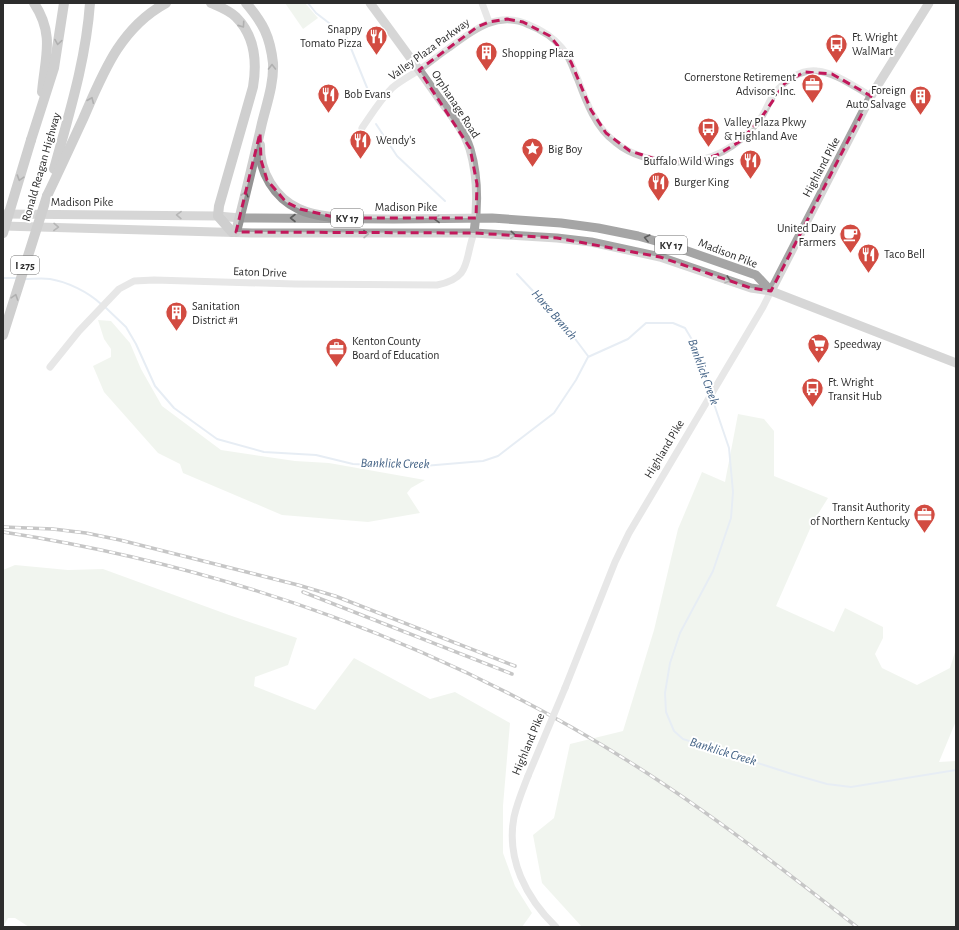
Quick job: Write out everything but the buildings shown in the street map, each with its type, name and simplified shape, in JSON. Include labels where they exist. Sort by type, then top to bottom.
[{"type":"highway","points":[[34,3],[44,20],[48,44],[40,112]]},
{"type":"highway","name":"Ronald Reagan Highway","points":[[3,233],[54,68],[64,3]]},
{"type":"highway","name":"Ronald Reagan Highway","points":[[3,335],[47,196],[64,135],[85,47],[90,3]]},
{"type":"highway","points":[[47,196],[101,76],[121,44],[138,22],[166,3]]},
{"type":"highway","points":[[211,3],[224,8],[236,17],[245,29],[252,43],[255,58],[253,87],[221,198],[218,216],[234,232],[240,218],[271,87],[273,64],[267,34],[260,20],[246,3]]},
{"type":"highway","points":[[260,132],[260,149],[263,170],[267,180],[276,192],[286,202],[300,209],[310,213],[338,218]]},
{"type":"main road","name":"Orphanage Road","points":[[370,3],[454,119],[466,138],[470,148],[477,184],[474,233]]},
{"type":"main road","name":"Highland Pike","points":[[771,291],[871,96],[929,3]]},
{"type":"main road","name":"Madison Pike","points":[[3,214],[218,216],[240,218],[492,218],[561,223],[598,228],[638,236],[670,245],[756,276],[771,291]]},
{"type":"main road","name":"Madison Pike","points":[[3,226],[342,234],[474,233],[557,238],[591,242],[660,257],[751,288],[771,291],[956,363]]},
{"type":"street","points":[[482,3],[489,22]]},
{"type":"street","name":"Valley Plaza Parkway","points":[[362,128],[379,103],[392,88],[401,81],[419,70],[477,27],[489,22],[507,19],[523,22],[550,36],[562,48],[571,62],[591,110],[606,133],[615,142],[630,151],[658,160],[681,162],[697,161],[721,153],[739,142],[758,121],[775,93],[785,83],[794,76],[804,72],[815,71],[832,74],[871,96]]},
{"type":"street","name":"Eaton Drive","points":[[50,367],[87,321],[119,289],[134,281],[154,280],[295,284],[437,285],[447,283],[463,272],[466,267],[470,244],[474,233]]},
{"type":"street","name":"Highland Pike","points":[[556,927],[527,891],[515,862],[512,840],[516,808],[614,562],[629,533],[771,291]]},
{"type":"highlighted area","points":[[507,19],[523,22],[550,36],[571,62],[591,110],[606,133],[630,151],[659,160],[697,161],[717,155],[739,142],[759,121],[785,83],[804,72],[832,74],[871,96],[771,291],[751,288],[660,257],[557,238],[474,233],[236,232],[260,133],[261,160],[267,180],[286,202],[300,209],[338,218],[476,218],[477,184],[470,148],[419,70],[477,27],[489,22]]},
{"type":"shaded area","points":[[285,3],[305,3],[318,18],[303,29]]},
{"type":"shaded area","points":[[98,320],[111,321],[130,343],[141,369],[162,406],[221,450],[295,461],[329,463],[425,480],[411,488],[407,493],[420,513],[368,522],[282,515],[183,473],[180,464],[158,453],[104,392],[93,366],[111,357],[111,349],[104,339]]},
{"type":"shaded area","points":[[738,414],[764,419],[774,431],[774,476],[828,498],[813,522],[776,606],[834,632],[845,608],[883,627],[883,638],[875,654],[882,668],[917,685],[950,668],[956,649],[956,721],[939,762],[956,761],[956,927],[582,927],[542,883],[533,835],[554,818],[570,744],[623,731],[654,630],[678,529],[702,472],[725,482]]},
{"type":"shaded area","points":[[15,565],[68,570],[103,569],[297,638],[288,665],[255,677],[254,686],[315,710],[354,658],[430,699],[455,692],[510,723],[503,806],[503,853],[515,886],[532,913],[522,927],[29,927],[15,918],[8,918],[3,927],[3,570]]},
{"type":"waterway","name":"Horse Branch","points":[[308,3],[316,13],[346,36],[370,95]]},
{"type":"waterway","name":"Horse Branch","points":[[376,124],[397,156],[445,201]]},
{"type":"waterway","name":"Horse Branch","points":[[517,274],[564,324],[588,356]]},
{"type":"waterway","name":"Banklick Creek","points":[[3,278],[18,278]]},
{"type":"waterway","name":"Banklick Creek","points":[[24,279],[47,279],[64,282],[84,292],[101,304]]},
{"type":"waterway","name":"Banklick Creek","points":[[105,307],[126,327],[136,344],[155,386],[174,408],[217,439],[264,452],[316,455],[353,464],[412,467],[483,461],[498,456],[554,413],[576,380],[588,357],[628,339],[646,323],[673,323],[685,328],[697,348],[710,392]]},
{"type":"waterway","name":"Banklick Creek","points":[[712,398],[729,448],[733,492],[731,518],[713,571],[680,633],[670,663],[665,693],[666,712],[674,731],[683,739],[827,784],[851,787],[956,770]]},
{"type":"railway","points":[[3,527],[53,529],[86,533],[120,540],[298,585],[335,596],[515,666]]},
{"type":"railway","points":[[3,532],[87,547],[170,566],[252,589],[332,616],[411,648],[488,683],[563,722],[665,785],[748,844],[857,927]]},
{"type":"railway","points":[[303,592],[512,674]]},
{"type":"place","name":"Snappy Tomato Pizza","points":[[377,56]]},
{"type":"place","name":"Ft. Wright WalMart","points":[[837,64]]},
{"type":"place","name":"Shopping Plaza","points":[[486,72]]},
{"type":"place","name":"Cornerstone Retirement Advisors, Inc.","points":[[812,104]]},
{"type":"place","name":"Bob Evans","points":[[329,114]]},
{"type":"place","name":"Foreign Auto Salvage","points":[[921,116]]},
{"type":"place","name":"Valley Plaza Pkwy & Highland Ave","points":[[708,148]]},
{"type":"place","name":"Wendy's","points":[[361,160]]},
{"type":"place","name":"Big Boy","points":[[533,168]]},
{"type":"place","name":"Buffalo Wild Wings","points":[[750,180]]},
{"type":"place","name":"Burger King","points":[[658,202]]},
{"type":"place","name":"United Dairy Farmers","points":[[851,254]]},
{"type":"place","name":"Taco Bell","points":[[868,274]]},
{"type":"place","name":"Sanitation District #1","points":[[177,332]]},
{"type":"place","name":"Speedway","points":[[818,364]]},
{"type":"place","name":"Kenton County Board of Education","points":[[336,368]]},
{"type":"place","name":"Ft. Wright Transit Hub","points":[[812,408]]},
{"type":"place","name":"Transit Authority of Northern Kentucky","points":[[925,534]]}]
